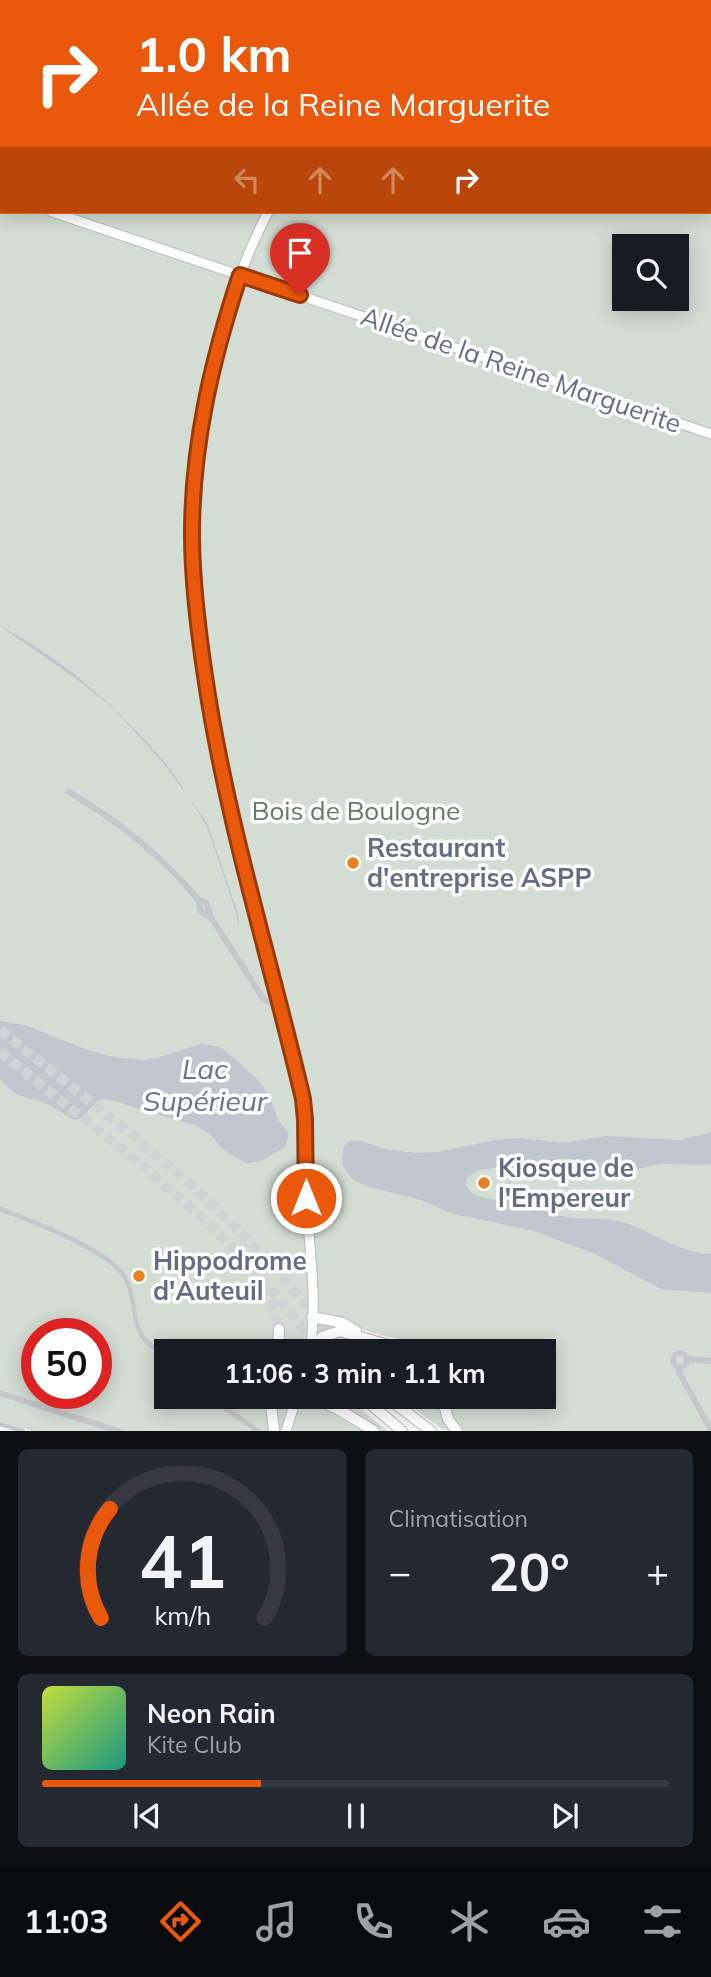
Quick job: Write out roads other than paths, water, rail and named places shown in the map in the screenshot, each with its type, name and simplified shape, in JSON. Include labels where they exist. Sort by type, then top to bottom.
[{"type":"highway","points":[[312,1323],[343,1323],[362,1336]]},
{"type":"highway","points":[[279,1329],[279,1339]]},
{"type":"highway","points":[[319,1339],[332,1332],[342,1331],[372,1339]]},
{"type":"highway","points":[[271,1409],[274,1431]]},
{"type":"highway","points":[[333,1409],[374,1431]]},
{"type":"highway","points":[[376,1409],[402,1431]]},
{"type":"highway","points":[[402,1409],[430,1431]]},
{"type":"highway","points":[[444,1409],[457,1431]]},
{"type":"main road","name":"Allée de la Reine Marguerite","points":[[58,214],[711,434]]},
{"type":"main road","points":[[267,214],[240,275],[222,328],[202,420],[192,535],[195,596],[209,701],[226,793],[303,1099],[306,1198],[313,1278],[310,1339]]},
{"type":"main road","points":[[281,1431],[290,1409]]},
{"type":"main road","points":[[286,1431],[292,1409]]},
{"type":"street","points":[[69,792],[132,835],[185,884],[199,901],[206,902],[212,919],[264,1000],[278,1005]]},
{"type":"street","points":[[258,989],[265,988],[272,982]]},
{"type":"street","points":[[0,1209],[58,1233],[104,1257],[115,1266],[127,1281],[140,1332],[154,1347]]},
{"type":"street","points":[[680,1367],[673,1362],[675,1354],[681,1352],[687,1359],[711,1361]]},
{"type":"street","points":[[680,1367],[686,1364],[687,1359]]},
{"type":"street","points":[[680,1367],[679,1372],[711,1430]]},
{"type":"street","points":[[0,1393],[118,1431]]},
{"type":"street","points":[[227,1409],[258,1431]]},
{"type":"street","points":[[0,1424],[23,1431]]},
{"type":"water","points":[[0,626],[63,665],[120,714],[154,750],[175,776],[185,793],[165,765],[115,710],[82,683]]},
{"type":"water","points":[[188,796],[208,825],[238,914],[239,929],[207,827]]},
{"type":"water","name":"Lac Supérieur","points":[[0,1021],[25,1025],[90,1051],[114,1057],[143,1060],[202,1044],[221,1047],[257,1079],[269,1096],[278,1120],[289,1134],[285,1147],[262,1161],[246,1163],[226,1152],[209,1133],[194,1125],[107,1099],[99,1100],[80,1119],[72,1119],[48,1104],[16,1094],[0,1080]]},
{"type":"water","points":[[711,1132],[711,1165],[661,1164],[626,1171],[584,1174],[504,1167],[478,1170],[467,1178],[466,1186],[483,1198],[520,1202],[561,1216],[618,1221],[689,1250],[711,1254],[711,1293],[661,1289],[595,1254],[534,1231],[454,1214],[418,1199],[368,1187],[352,1179],[343,1166],[342,1158],[344,1146],[349,1141],[416,1153],[438,1152],[495,1140],[519,1138],[564,1143],[607,1136],[681,1140]]},
{"type":"tunnel","points":[[0,1030],[115,1121],[199,1193],[270,1264],[332,1339]]},
{"type":"tunnel","points":[[0,1052],[189,1206],[257,1273],[311,1339]]},
{"type":"tunnel","points":[[264,1287],[279,1329]]},
{"type":"place","name":"Restaurant d'entreprise ASPP","points":[[353,863]]},
{"type":"place","name":"Kiosque de l'Empereur","points":[[484,1183]]},
{"type":"place","name":"Hippodrome d'Auteuil","points":[[139,1276]]},
{"type":"park label","name":"Bois de Boulogne","points":[[356,811]]}]
